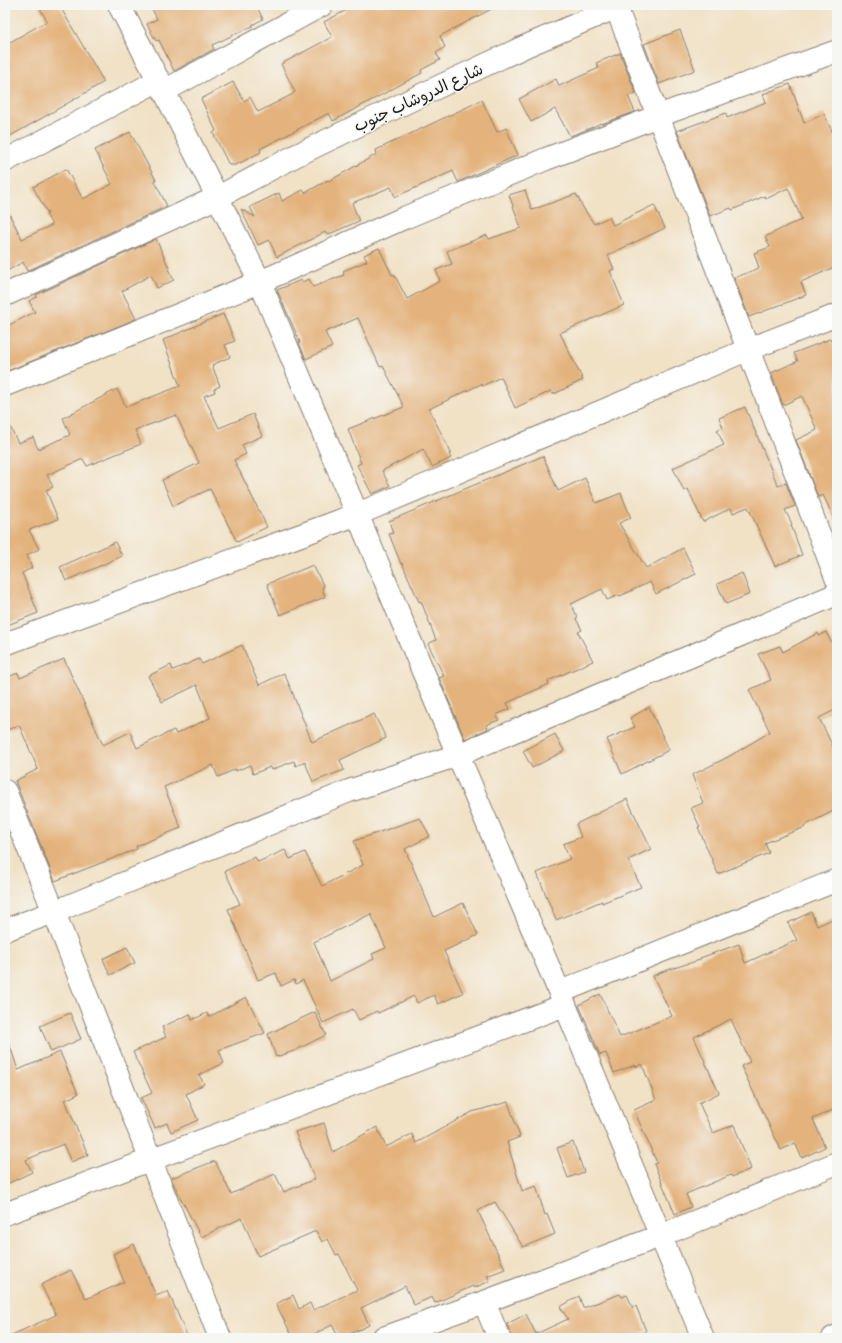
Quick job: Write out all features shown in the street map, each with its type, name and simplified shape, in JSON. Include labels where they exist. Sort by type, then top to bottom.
[{"type":"street","points":[[119,5],[260,282],[458,755],[562,998],[703,1338]]},
{"type":"street","points":[[5,161],[161,86],[322,5]]},
{"type":"street","points":[[619,6],[658,116],[837,580]]},
{"type":"street","name":"شارع الدروشاب جنوب","points":[[5,295],[218,198],[297,155],[438,87],[526,46],[619,6]]},
{"type":"street","points":[[5,385],[260,282],[404,218],[546,159],[658,116],[837,52]]},
{"type":"street","points":[[5,644],[358,514],[747,350],[837,315]]},
{"type":"street","points":[[5,930],[54,912],[349,791],[458,755],[837,594]]},
{"type":"street","points":[[5,791],[54,912],[220,1338]]},
{"type":"street","points":[[5,1214],[151,1159],[562,998],[837,880]]},
{"type":"street","points":[[383,1338],[660,1236],[837,1162]]},
{"type":"street","points":[[484,1302],[499,1338]]},
{"type":"street","points":[[833,1338],[837,1336]]},
{"type":"building","points":[[38,5],[59,5],[104,82],[5,139],[5,45],[47,21]]},
{"type":"building","points":[[150,5],[256,5],[263,19],[252,25],[253,26],[212,45],[214,49],[174,71],[159,40],[156,41],[147,24],[157,19]]},
{"type":"building","points":[[356,5],[499,5],[440,36],[445,47],[436,53],[440,60],[421,70],[422,73],[333,121],[329,113],[260,149],[261,152],[236,165],[229,165],[213,133],[216,131],[201,99],[233,82],[244,101],[250,97],[258,112],[291,95],[295,92],[281,64],[332,37],[324,22]]},
{"type":"building","points":[[680,30],[695,70],[659,84],[644,44]]},
{"type":"building","points":[[620,53],[636,93],[628,96],[635,112],[601,123],[570,136],[555,109],[531,122],[519,99],[556,79],[559,86],[599,68],[596,63]]},
{"type":"building","points":[[790,84],[804,123],[824,114],[833,133],[837,131],[837,266],[801,282],[806,295],[749,317],[734,278],[759,268],[754,253],[770,247],[765,237],[802,220],[788,188],[766,199],[765,196],[732,210],[731,208],[710,216],[677,131],[726,113],[727,118],[766,102],[763,94]]},
{"type":"building","points":[[482,100],[497,132],[506,128],[518,155],[458,182],[453,171],[395,197],[391,187],[352,203],[359,221],[327,235],[325,232],[277,257],[269,240],[258,245],[241,209],[255,217],[250,207],[279,193],[282,201],[303,190],[305,193],[377,154],[376,150]]},
{"type":"building","points":[[130,132],[156,180],[154,180],[167,206],[27,271],[23,262],[5,272],[5,206],[22,239],[52,225],[46,214],[48,214],[33,187],[66,169],[83,199],[112,184],[95,150]]},
{"type":"building","points":[[525,190],[532,210],[576,194],[594,224],[609,217],[613,225],[654,205],[665,228],[608,255],[614,269],[610,271],[624,305],[560,333],[583,380],[556,393],[552,394],[551,391],[515,408],[501,377],[482,386],[481,384],[429,409],[451,453],[449,454],[451,458],[432,467],[423,449],[382,471],[390,486],[372,494],[357,465],[361,463],[348,429],[404,407],[383,366],[380,367],[358,318],[325,332],[332,347],[306,359],[277,290],[301,280],[302,282],[309,279],[313,287],[344,275],[343,271],[367,261],[364,255],[379,248],[392,275],[394,274],[407,299],[440,281],[436,270],[452,264],[447,251],[487,235],[489,239],[521,228],[509,195]]},
{"type":"building","points":[[156,239],[174,280],[157,288],[151,275],[122,291],[136,319],[5,372],[5,327],[35,312],[29,301],[37,297],[36,295]]},
{"type":"building","points":[[223,314],[235,341],[225,345],[230,357],[212,365],[220,386],[214,389],[215,392],[204,396],[219,428],[253,414],[262,436],[242,445],[246,454],[234,460],[267,527],[237,542],[210,489],[173,506],[162,480],[199,463],[176,415],[135,430],[141,444],[87,466],[83,459],[47,475],[53,487],[46,490],[58,519],[29,530],[39,549],[27,555],[32,568],[22,573],[38,613],[5,626],[5,416],[18,443],[33,437],[38,449],[70,435],[63,418],[117,389],[126,407],[180,386],[163,340]]},
{"type":"building","points":[[830,339],[837,355],[837,525],[823,495],[818,497],[796,440],[817,430],[802,396],[783,405],[771,373],[798,361],[794,353]]},
{"type":"building","points":[[745,407],[778,486],[786,483],[795,506],[785,510],[792,524],[791,525],[802,555],[775,566],[748,507],[733,513],[731,508],[703,522],[688,489],[684,491],[673,468],[724,445],[717,430],[723,427],[719,418]]},
{"type":"building","points":[[543,456],[558,491],[585,478],[596,503],[621,493],[631,518],[619,523],[646,568],[683,548],[696,574],[656,594],[650,582],[620,596],[619,595],[607,600],[602,589],[571,604],[578,618],[576,619],[582,630],[578,632],[593,661],[548,681],[549,684],[507,703],[510,709],[496,715],[499,720],[486,725],[488,729],[465,739],[439,678],[444,676],[428,644],[436,640],[421,601],[419,602],[389,534],[393,533],[389,521]]},
{"type":"building","points":[[115,542],[122,556],[66,581],[60,567]]},
{"type":"building","points":[[313,565],[324,587],[322,588],[325,597],[280,615],[267,584]]},
{"type":"building","points":[[742,573],[750,594],[726,604],[717,584]]},
{"type":"building","points":[[826,632],[837,653],[837,709],[819,718],[837,755],[837,809],[804,826],[805,827],[765,843],[769,853],[718,874],[691,808],[703,803],[692,775],[728,757],[770,732],[749,690],[771,680],[758,654],[780,646],[783,652],[818,633],[819,636]]},
{"type":"building","points":[[242,645],[259,685],[284,673],[312,742],[374,714],[386,738],[340,760],[344,770],[313,782],[305,762],[296,766],[294,761],[271,770],[270,767],[253,774],[250,765],[218,777],[213,765],[164,787],[181,828],[136,846],[137,849],[55,881],[15,781],[38,769],[19,725],[5,731],[5,678],[18,673],[20,678],[64,659],[103,745],[130,732],[137,748],[174,730],[176,734],[210,718],[197,685],[162,702],[148,676],[171,665],[173,670],[199,659],[202,664]]},
{"type":"building","points":[[649,707],[669,750],[622,774],[607,739],[635,727],[630,718]]},
{"type":"building","points":[[555,734],[564,751],[532,768],[523,751]]},
{"type":"building","points":[[627,799],[651,849],[628,860],[641,887],[556,920],[537,873],[570,859],[563,844],[581,837],[576,824]]},
{"type":"building","points":[[420,818],[430,836],[405,849],[434,917],[463,903],[478,935],[444,951],[463,993],[438,1004],[434,995],[417,1003],[414,996],[359,1020],[353,1009],[323,1023],[303,980],[296,984],[294,980],[281,986],[276,973],[258,980],[228,909],[240,904],[225,871],[255,857],[258,862],[285,850],[290,859],[305,852],[322,886],[363,865],[354,841]],"holes":[[[371,914],[386,948],[372,954],[374,959],[330,981],[314,942]]]},
{"type":"building","points":[[811,912],[817,926],[837,917],[837,1108],[813,1119],[825,1147],[802,1158],[795,1143],[781,1150],[741,1066],[750,1062],[731,1019],[694,1037],[719,1093],[699,1103],[713,1133],[734,1125],[751,1169],[732,1177],[731,1175],[686,1194],[691,1207],[675,1214],[654,1164],[657,1163],[634,1110],[656,1100],[642,1064],[614,1073],[606,1053],[600,1055],[579,1005],[600,994],[620,1037],[672,1016],[653,976],[700,960],[700,958],[739,944],[745,963],[797,940],[788,923]]},
{"type":"building","points":[[127,947],[135,963],[110,975],[103,959]]},
{"type":"building","points":[[246,997],[265,1033],[219,1050],[224,1063],[199,1075],[204,1084],[186,1094],[198,1120],[171,1132],[167,1123],[155,1128],[141,1098],[152,1093],[133,1052],[166,1037],[162,1027],[190,1014],[192,1020],[207,1013],[209,1017]]},
{"type":"building","points":[[315,1012],[326,1035],[294,1051],[276,1057],[268,1034]]},
{"type":"building","points":[[70,1013],[81,1039],[51,1052],[40,1026]]},
{"type":"building","points":[[5,1040],[8,1040],[18,1070],[60,1052],[78,1094],[65,1100],[88,1155],[71,1162],[63,1144],[26,1160],[32,1172],[5,1185]]},
{"type":"building","points":[[508,1102],[520,1137],[507,1142],[522,1191],[536,1186],[545,1215],[547,1214],[555,1234],[523,1247],[495,1202],[478,1211],[505,1269],[487,1276],[490,1281],[474,1288],[473,1286],[435,1303],[432,1297],[414,1305],[405,1286],[361,1308],[369,1325],[342,1338],[339,1338],[332,1325],[306,1338],[293,1338],[276,1304],[293,1295],[299,1309],[310,1303],[313,1310],[357,1290],[339,1254],[336,1255],[328,1239],[322,1242],[316,1231],[258,1256],[242,1218],[201,1237],[171,1178],[215,1161],[231,1194],[275,1174],[284,1192],[315,1179],[295,1132],[324,1123],[333,1152],[377,1127],[386,1147],[412,1134],[416,1143],[472,1112]]},
{"type":"building","points":[[573,1142],[584,1172],[568,1178],[557,1148]]},
{"type":"building","points":[[134,1244],[156,1296],[168,1291],[188,1338],[5,1338],[56,1315],[41,1285],[71,1270],[86,1299],[124,1282],[113,1254]]},
{"type":"building","points":[[620,1294],[622,1297],[627,1295],[633,1308],[636,1306],[646,1331],[631,1338],[511,1338],[507,1324],[526,1314],[536,1334],[568,1319],[560,1307],[579,1296],[583,1308]]}]
